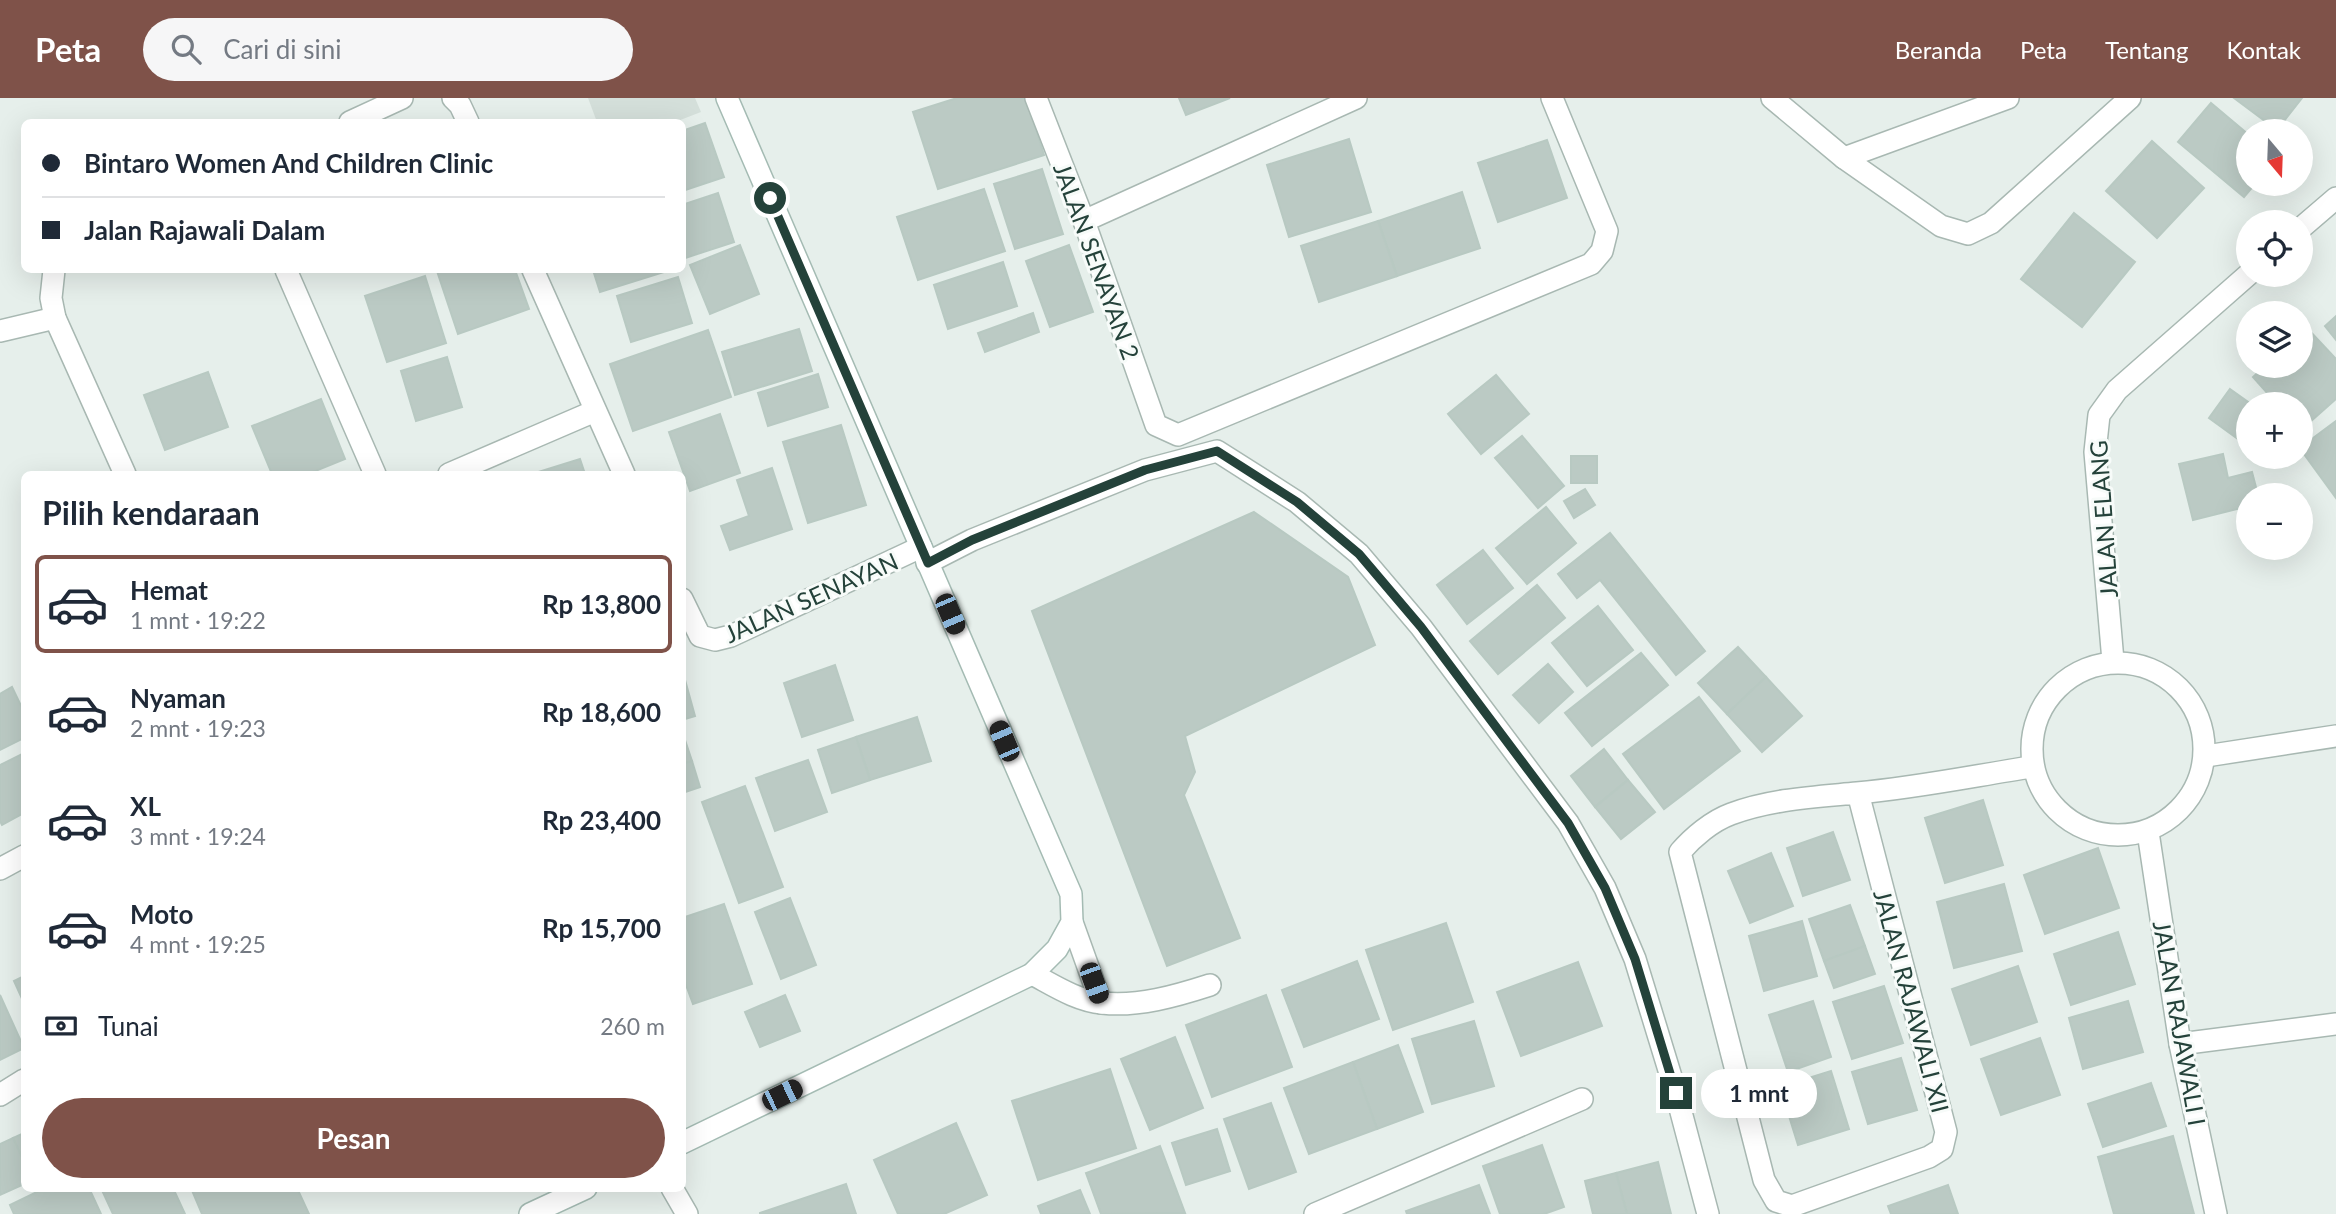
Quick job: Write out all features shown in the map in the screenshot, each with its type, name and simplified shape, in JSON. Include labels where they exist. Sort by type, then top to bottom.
[{"type":"street","points":[[356,119],[402,98]]},
{"type":"street","points":[[453,98],[467,119]]},
{"type":"street","points":[[727,98],[1070,894],[1072,922],[1101,1003]]},
{"type":"street","name":"JALAN SENAYAN 2","points":[[1036,98],[1084,221],[1156,425],[1178,435],[1591,264],[1602,251],[1607,231],[1552,98]]},
{"type":"street","points":[[1084,221],[1356,98]]},
{"type":"street","points":[[1772,98],[1844,159],[1941,226],[1968,234],[1991,223],[2130,98]]},
{"type":"street","points":[[1844,159],[2008,98]]},
{"type":"street","points":[[2313,218],[2336,198]]},
{"type":"street","points":[[54,273],[51,298],[55,318],[124,471]]},
{"type":"street","points":[[287,273],[374,471]]},
{"type":"street","points":[[534,273],[623,471]]},
{"type":"street","name":"JALAN ELANG","points":[[2113,661],[2095,452],[2099,415],[2117,390],[2236,285]]},
{"type":"street","points":[[0,331],[55,318]]},
{"type":"street","points":[[456,471],[595,411]]},
{"type":"street","name":"JALAN SENAYAN","points":[[686,607],[700,636],[715,640],[731,636],[924,555],[972,540],[1145,470],[1217,451],[1297,502],[1359,554],[1421,627],[1568,823],[1605,888],[1635,959],[1676,1093],[1708,1214]]},
{"type":"street","points":[[2113,661],[2162,672],[2197,708],[2206,756],[2188,803],[2148,832],[2098,835],[2054,811],[2031,767],[2036,718],[2058,688],[2066,678],[2113,661]]},
{"type":"street","points":[[2206,756],[2336,736]]},
{"type":"street","name":"JALAN RAJAWALI XII","points":[[1858,793],[1945,1132],[1942,1149],[1929,1157],[1792,1206],[1776,1202],[1764,1180],[1680,852],[1691,839],[1729,815],[1809,796],[1858,793],[2031,767]]},
{"type":"street","name":"JALAN RAJAWALI I","points":[[2148,832],[2180,1044],[2216,1214]]},
{"type":"street","points":[[0,869],[21,858]]},
{"type":"street","points":[[686,1141],[1032,974],[1057,949],[1072,922]]},
{"type":"street","points":[[1032,974],[1067,993],[1101,1003],[1137,1002],[1174,996],[1210,985]]},
{"type":"street","points":[[2180,1044],[2336,1024]]},
{"type":"street","points":[[0,1095],[21,1082]]},
{"type":"street","points":[[1315,1214],[1581,1099]]},
{"type":"street","points":[[530,1214],[577,1192]]},
{"type":"street","points":[[674,1192],[687,1214]]},
{"type":"shaded area","points":[[588,98],[695,98],[701,112],[683,119],[596,119]]},
{"type":"building","points":[[957,98],[1026,98],[1044,155],[938,189],[913,112]]},
{"type":"building","points":[[1179,98],[1230,98],[1186,115]]},
{"type":"building","points":[[2234,98],[2302,98],[2286,119],[2262,119]]},
{"type":"building","points":[[2211,103],[2236,124],[2236,190],[2178,142]]},
{"type":"building","points":[[705,123],[724,177],[686,190],[686,130]]},
{"type":"building","points":[[1349,139],[1371,212],[1289,237],[1267,165]]},
{"type":"building","points":[[1547,140],[1567,198],[1498,222],[1478,163]]},
{"type":"building","points":[[2152,141],[2204,188],[2157,238],[2106,191]]},
{"type":"building","points":[[1042,169],[1063,234],[1015,249],[994,184]]},
{"type":"building","points":[[984,189],[1005,251],[918,280],[897,217]]},
{"type":"building","points":[[1462,192],[1480,248],[1397,276],[1378,221]]},
{"type":"building","points":[[718,193],[734,242],[686,258],[686,204]]},
{"type":"building","points":[[2074,213],[2135,262],[2082,327],[2021,279]]},
{"type":"building","points":[[1378,221],[1397,276],[1319,302],[1301,246]]},
{"type":"building","points":[[740,245],[759,294],[710,314],[690,265]]},
{"type":"building","points":[[1069,245],[1093,312],[1050,327],[1026,261]]},
{"type":"building","points":[[1003,262],[1017,306],[948,329],[934,285]]},
{"type":"building","points":[[438,273],[516,273],[529,309],[458,334]]},
{"type":"building","points":[[594,273],[661,273],[600,292]]},
{"type":"building","points":[[425,276],[446,343],[387,362],[365,296]]},
{"type":"building","points":[[678,277],[692,323],[631,342],[617,296]]},
{"type":"building","points":[[1033,313],[1039,332],[985,352],[978,333]]},
{"type":"building","points":[[2336,316],[2336,340],[2325,326]]},
{"type":"building","points":[[799,329],[812,371],[735,395],[722,352]]},
{"type":"building","points":[[708,330],[731,397],[633,431],[610,364]]},
{"type":"building","points":[[2313,334],[2336,359],[2336,399],[2313,419],[2313,392],[2266,392],[2254,378],[2313,378]]},
{"type":"building","points":[[447,357],[462,407],[416,421],[401,371]]},
{"type":"building","points":[[208,372],[228,427],[165,450],[144,395]]},
{"type":"building","points":[[818,374],[828,407],[768,426],[758,393]]},
{"type":"building","points":[[1496,375],[1529,414],[1481,454],[1448,414]]},
{"type":"building","points":[[2230,389],[2236,393],[2236,438],[2209,418]]},
{"type":"building","points":[[321,399],[345,459],[315,471],[271,471],[252,426]]},
{"type":"building","points":[[720,414],[740,473],[690,491],[686,471],[683,471],[669,432]]},
{"type":"building","points":[[2336,421],[2336,498],[2313,466],[2313,438]]},
{"type":"building","points":[[841,425],[866,505],[808,523],[783,442]]},
{"type":"building","points":[[1522,436],[1564,486],[1538,508],[1495,458]]},
{"type":"building","points":[[2223,454],[2228,478],[2252,472],[2255,483],[2236,483],[2236,509],[2193,520],[2179,464]]},
{"type":"building","points":[[1571,456],[1597,456],[1597,483],[1571,483]]},
{"type":"building","points":[[580,459],[584,471],[542,471]]},
{"type":"building","points":[[772,468],[792,529],[730,550],[721,526],[749,516],[737,480]]},
{"type":"building","points":[[1585,489],[1595,505],[1574,518],[1564,501]]},
{"type":"building","points":[[1546,507],[1576,543],[1527,584],[1496,548]]},
{"type":"building","points":[[1254,512],[1348,577],[1375,645],[1185,736],[1195,772],[1184,795],[1240,938],[1167,966],[1032,611]]},
{"type":"building","points":[[1610,533],[1705,651],[1676,675],[1600,580],[1577,598],[1558,574]]},
{"type":"building","points":[[1483,550],[1513,588],[1467,624],[1437,585]]},
{"type":"building","points":[[1537,585],[1565,618],[1498,674],[1470,641]]},
{"type":"building","points":[[1598,606],[1633,650],[1587,686],[1552,643]]},
{"type":"building","points":[[1738,647],[1766,677],[1727,714],[1698,683]]},
{"type":"building","points":[[1641,653],[1668,685],[1592,746],[1565,713]]},
{"type":"building","points":[[1548,664],[1573,692],[1539,723],[1513,695]]},
{"type":"building","points":[[835,665],[853,720],[802,737],[784,683]]},
{"type":"building","points":[[1766,677],[1802,716],[1762,752],[1727,714]]},
{"type":"building","points":[[686,683],[695,716],[686,719]]},
{"type":"building","points":[[12,687],[21,706],[21,740],[0,750],[0,694]]},
{"type":"building","points":[[1699,697],[1740,751],[1664,809],[1623,754]]},
{"type":"building","points":[[917,717],[931,761],[870,780],[856,737]]},
{"type":"building","points":[[856,737],[870,780],[832,793],[818,750]]},
{"type":"building","points":[[686,743],[692,761],[686,763]]},
{"type":"building","points":[[1604,749],[1628,780],[1595,807],[1571,776]]},
{"type":"building","points":[[21,754],[21,815],[2,825],[0,821],[0,765]]},
{"type":"building","points":[[808,760],[827,812],[775,831],[756,778]]},
{"type":"building","points":[[692,761],[700,787],[686,792],[686,763]]},
{"type":"building","points":[[1628,780],[1655,812],[1621,839],[1595,807]]},
{"type":"building","points":[[745,786],[783,887],[739,903],[702,802]]},
{"type":"building","points":[[1983,800],[2003,865],[1945,883],[1925,818]]},
{"type":"building","points":[[1833,832],[1850,880],[1803,896],[1787,848]]},
{"type":"building","points":[[2098,848],[2119,908],[2045,934],[2024,875]]},
{"type":"building","points":[[1771,853],[1793,906],[1750,923],[1728,871]]},
{"type":"building","points":[[2004,884],[2022,951],[1954,968],[1937,902]]},
{"type":"building","points":[[790,898],[816,965],[781,979],[755,912]]},
{"type":"building","points":[[724,904],[752,984],[693,1004],[686,985],[686,917]]},
{"type":"building","points":[[1850,905],[1865,946],[1824,961],[1809,919]]},
{"type":"building","points":[[1802,921],[1817,976],[1764,991],[1749,936]]},
{"type":"building","points":[[1446,923],[1473,1002],[1393,1030],[1366,950]]},
{"type":"building","points":[[2118,932],[2135,984],[2071,1005],[2054,954]]},
{"type":"building","points":[[1865,946],[1875,974],[1834,988],[1824,961]]},
{"type":"building","points":[[1357,961],[1379,1019],[1304,1047],[1282,990]]},
{"type":"building","points":[[1578,962],[1602,1026],[1521,1056],[1497,992]]},
{"type":"building","points":[[2018,966],[2037,1022],[1971,1045],[1952,989]]},
{"type":"building","points":[[21,978],[21,996],[14,981]]},
{"type":"building","points":[[1884,986],[1903,1043],[1852,1059],[1833,1002]]},
{"type":"building","points":[[0,995],[21,1041],[21,1050],[0,1060]]},
{"type":"building","points":[[785,995],[800,1031],[760,1047],[745,1012]]},
{"type":"building","points":[[1266,995],[1292,1067],[1212,1097],[1186,1025]]},
{"type":"building","points":[[1813,1001],[1831,1057],[1788,1072],[1769,1015]]},
{"type":"building","points":[[2128,1001],[2143,1052],[2083,1069],[2069,1018]]},
{"type":"building","points":[[1474,1021],[1494,1086],[1432,1104],[1412,1039]]},
{"type":"building","points":[[1175,1037],[1203,1108],[1150,1130],[1121,1059]]},
{"type":"building","points":[[2040,1038],[2060,1095],[2001,1115],[1981,1059]]},
{"type":"building","points":[[1398,1045],[1423,1112],[1377,1129],[1353,1062]]},
{"type":"building","points":[[1901,1058],[1917,1110],[1868,1124],[1852,1072]]},
{"type":"building","points":[[1353,1062],[1377,1129],[1309,1154],[1284,1088]]},
{"type":"building","points":[[1110,1069],[1136,1148],[1038,1180],[1012,1101]]},
{"type":"building","points":[[1831,1071],[1849,1129],[1798,1145],[1780,1087]]},
{"type":"building","points":[[2151,1083],[2166,1126],[2103,1147],[2088,1104]]},
{"type":"building","points":[[1271,1103],[1296,1172],[1249,1189],[1224,1119]]},
{"type":"building","points":[[956,1123],[987,1195],[944,1214],[898,1214],[874,1160]]},
{"type":"building","points":[[1217,1129],[1230,1171],[1186,1185],[1172,1143]]},
{"type":"building","points":[[21,1134],[21,1155],[13,1138]]},
{"type":"building","points":[[2173,1136],[2194,1214],[2114,1214],[2098,1157]]},
{"type":"building","points":[[13,1138],[21,1155],[21,1185],[0,1195],[0,1144]]},
{"type":"building","points":[[1542,1145],[1564,1207],[1544,1214],[1500,1214],[1483,1166]]},
{"type":"building","points":[[1160,1146],[1185,1213],[1101,1214],[1086,1173]]},
{"type":"building","points":[[1658,1162],[1671,1214],[1627,1214],[1616,1173]]},
{"type":"building","points":[[1616,1173],[1627,1214],[1593,1214],[1585,1181]]},
{"type":"building","points":[[846,1184],[856,1214],[760,1214],[760,1213]]},
{"type":"building","points":[[1479,1185],[1490,1214],[1407,1214],[1406,1211]]},
{"type":"building","points":[[1948,1185],[1958,1214],[1891,1214],[1888,1206]]},
{"type":"building","points":[[1080,1190],[1090,1214],[1041,1214],[1038,1206]]},
{"type":"building","points":[[37,1192],[91,1192],[101,1214],[14,1214],[10,1205]]},
{"type":"building","points":[[103,1192],[175,1192],[185,1214],[113,1214]]},
{"type":"building","points":[[193,1192],[299,1192],[309,1214],[202,1214]]},
{"type":"route","points":[[770,198],[928,563],[972,540],[1145,470],[1217,451],[1297,502],[1359,554],[1421,627],[1568,823],[1605,888],[1635,959],[1676,1093]]}]
